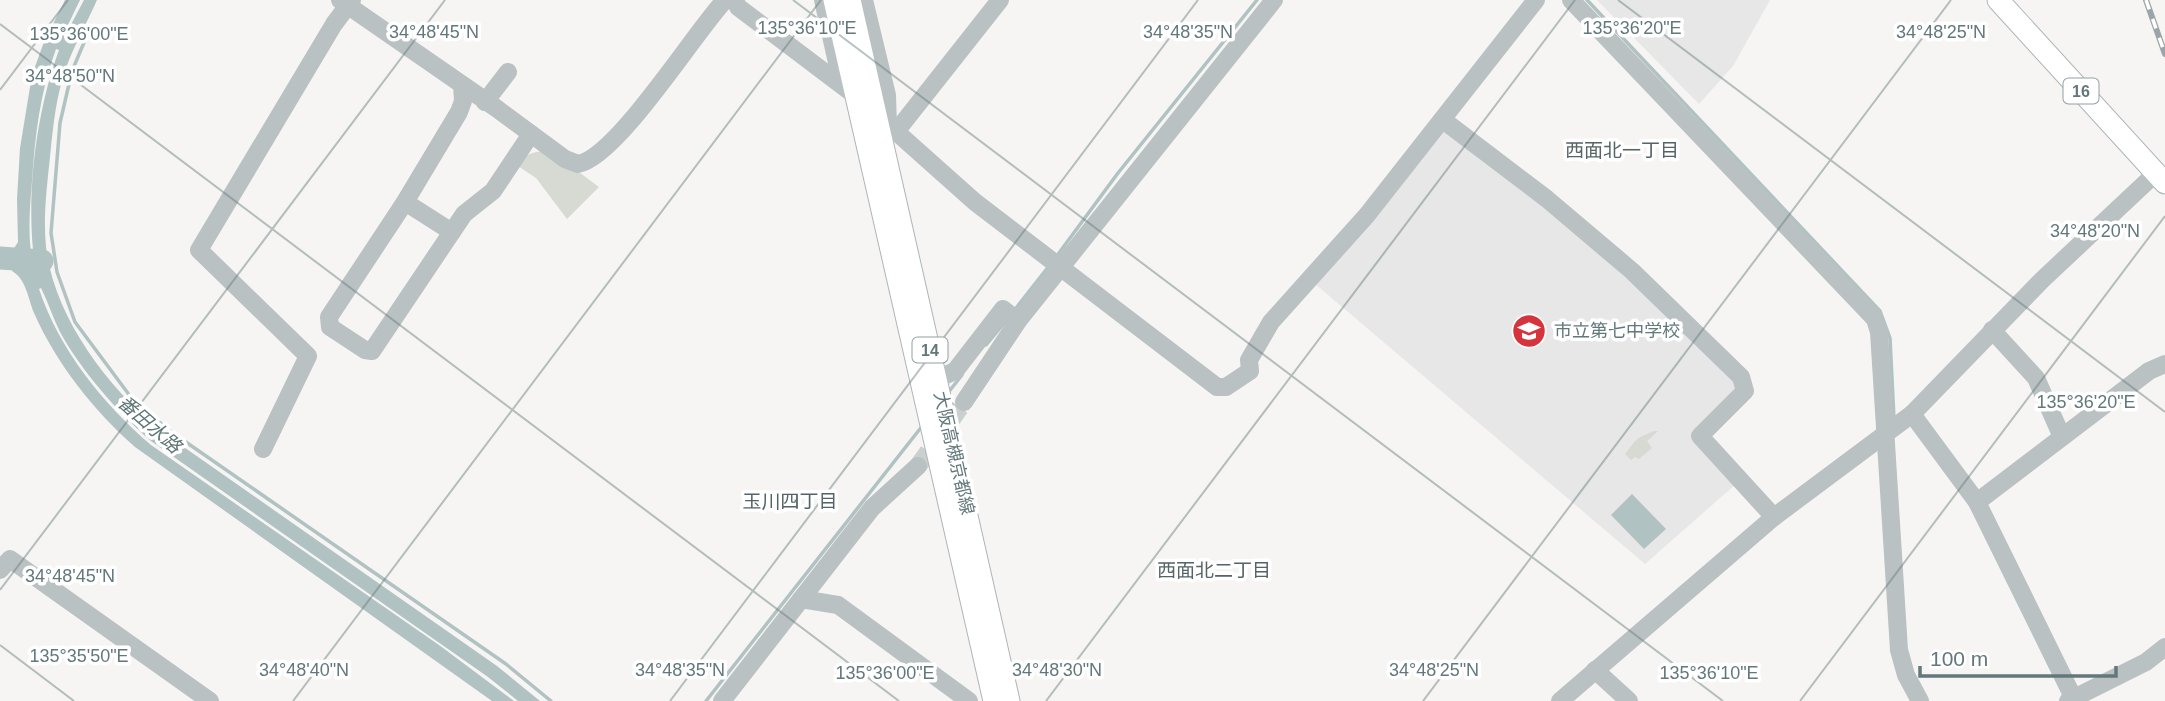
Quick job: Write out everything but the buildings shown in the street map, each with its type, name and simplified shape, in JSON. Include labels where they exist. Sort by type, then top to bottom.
[{"type":"main road","name":"大阪高槻京都線","points":[[834,0],[849,91],[994,701]]},
{"type":"main road","name":"大阪高槻京都線","points":[[850,0],[886,124],[937,379],[1009,701]]},
{"type":"main road","name":"16","points":[[1997,0],[2161,178]]},
{"type":"street","points":[[263,449],[308,356],[199,250],[346,2],[569,162],[583,163],[620,134],[725,0]]},
{"type":"street","points":[[736,0],[738,7],[849,91],[975,202],[1217,387],[1226,387],[1250,371],[1249,360],[1272,322],[1367,215],[1536,0]]},
{"type":"street","points":[[823,0],[849,91]]},
{"type":"street","points":[[864,0],[887,95],[886,124]]},
{"type":"street","points":[[886,124],[1000,0]]},
{"type":"street","points":[[964,402],[1018,321],[1274,0]]},
{"type":"street","points":[[1571,0],[1875,319],[1879,332],[1899,650],[1906,674],[1920,701]]},
{"type":"street","points":[[485,102],[508,72]]},
{"type":"street","points":[[462,85],[463,101],[459,112],[405,202],[329,317],[330,327],[365,350],[372,351],[464,214],[493,191],[531,134]]},
{"type":"street","points":[[1443,120],[1555,206],[1632,271],[1741,377],[1745,391],[1700,436],[1774,517]]},
{"type":"street","points":[[1570,698],[1595,670],[1774,517],[1912,414],[2042,280],[2161,178]]},
{"type":"street","points":[[405,202],[452,232]]},
{"type":"street","points":[[937,379],[956,371],[1003,309],[1018,321]]},
{"type":"street","points":[[1992,330],[2036,378],[2062,437]]},
{"type":"street","points":[[1977,502],[2149,371],[2165,364]]},
{"type":"street","points":[[1912,414],[1977,502],[2072,700],[2162,655]]},
{"type":"street","points":[[722,701],[872,508],[918,466]]},
{"type":"street","points":[[0,570],[10,559],[210,701]]},
{"type":"street","points":[[802,599],[838,606],[969,701]]},
{"type":"street","points":[[1595,670],[1629,701]]},
{"type":"shaded area","points":[[1597,0],[1770,0],[1733,66],[1699,104]]},
{"type":"shaded area","name":"市立第七中学校","points":[[1443,125],[1561,217],[1737,380],[1738,393],[1692,436],[1736,484],[1645,564],[1314,283]]},
{"type":"shaded area","points":[[544,151],[599,187],[567,219],[536,178],[518,166],[528,155]]},
{"type":"shaded area","points":[[1658,431],[1647,441],[1652,448],[1639,459],[1635,457],[1631,460],[1625,454],[1637,440]]},
{"type":"water","name":"番田水路","points":[[65,0],[80,0],[65,31],[67,32],[84,0],[97,0],[69,59],[60,90],[52,134],[45,224],[51,273],[60,298],[71,323],[102,370],[158,429],[497,666],[540,701],[518,701],[488,677],[151,441],[113,404],[78,361],[60,332],[41,288],[39,289],[58,333],[84,374],[116,412],[151,445],[439,645],[514,701],[492,701],[135,447],[77,385],[43,332],[24,284],[12,271],[15,257],[13,250],[18,242],[20,148],[32,75],[44,42]],"holes":[[[56,49],[59,50],[45,98],[36,148],[31,200],[31,252],[30,208],[37,131],[46,81]]]},
{"type":"water","points":[[1632,494],[1666,529],[1644,549],[1611,515]]},
{"type":"waterway","points":[[1056,257],[1118,173],[1257,0]]},
{"type":"waterway","points":[[1587,0],[1880,311],[1890,338],[1894,419]]},
{"type":"waterway","name":"番田水路","points":[[91,26],[72,71],[60,123],[51,233],[57,272],[75,322],[133,400],[170,431],[506,664],[551,701]]},
{"type":"waterway","points":[[0,258],[42,261]]},
{"type":"waterway","points":[[1013,312],[1049,266]]},
{"type":"waterway","points":[[986,345],[1006,321]]},
{"type":"waterway","points":[[947,394],[962,375]]},
{"type":"waterway","points":[[706,701],[923,425]]},
{"type":"tunnel","points":[[918,466],[964,402]]},
{"type":"railway","points":[[2146,0],[2165,54]]},
{"type":"place","name":"市立第七中学校","points":[[1529,331]]},
{"type":"district","name":"西面北一丁目","points":[[1622,150]]},
{"type":"district","name":"玉川四丁目","points":[[790,501]]},
{"type":"district","name":"西面北二丁目","points":[[1214,570]]}]
